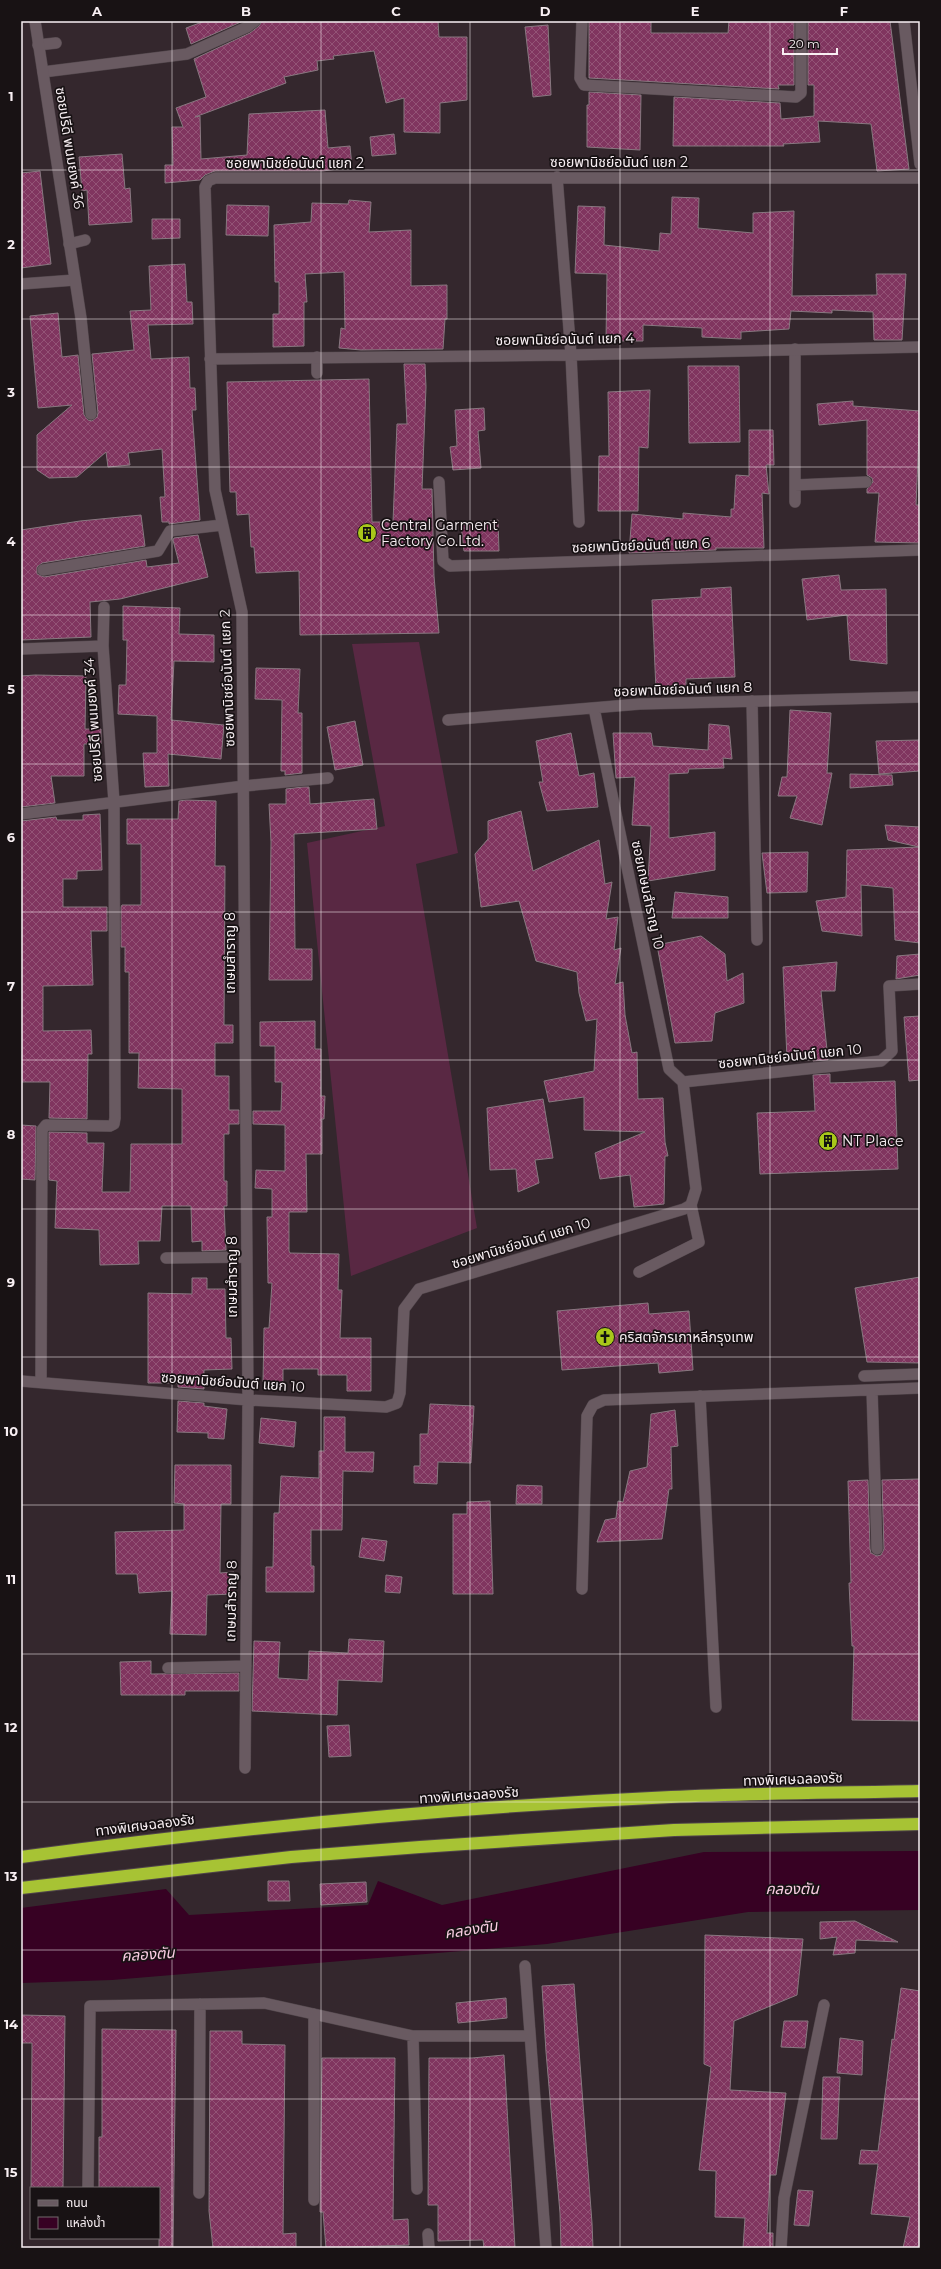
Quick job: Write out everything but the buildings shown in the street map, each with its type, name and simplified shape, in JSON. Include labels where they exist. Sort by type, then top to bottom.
[{"type":"highway","name":"ทางพิเศษฉลองรัช","points":[[21,1856],[166,1837],[418,1813],[671,1797],[920,1790]]},
{"type":"highway","points":[[21,1888],[283,1858],[420,1847],[674,1830],[920,1824]]},
{"type":"street","name":"ซอยปรีดี พนมยงค์ 36","points":[[35,21],[84,339],[91,414]]},
{"type":"street","points":[[43,72],[188,54],[247,27],[255,21]]},
{"type":"street","points":[[582,21],[580,78],[584,85],[796,97],[801,93],[801,21]]},
{"type":"street","points":[[904,21],[920,164]]},
{"type":"street","points":[[38,46],[56,43]]},
{"type":"street","points":[[557,177],[571,354],[579,522]]},
{"type":"street","name":"ซอยพานิชย์อนันต์ แยก 2","points":[[244,786],[242,612],[215,490],[204,197],[205,187],[208,181],[215,178],[920,178]]},
{"type":"street","points":[[69,244],[85,240]]},
{"type":"street","points":[[21,284],[75,280]]},
{"type":"street","name":"ซอยพานิชย์อนันต์ แยก 4","points":[[210,359],[571,354],[920,346]]},
{"type":"street","points":[[795,349],[795,502]]},
{"type":"street","points":[[317,357],[317,373]]},
{"type":"street","name":"ซอยพานิชย์อนันต์ แยก 6","points":[[439,482],[443,561],[450,566],[920,550]]},
{"type":"street","points":[[795,485],[866,482]]},
{"type":"street","points":[[43,570],[158,552],[170,531],[222,525]]},
{"type":"street","points":[[103,646],[104,607]]},
{"type":"street","name":"ซอยปรีดี พนมยงค์ 34","points":[[21,649],[103,646],[114,802],[116,1118],[114,1124],[110,1126],[46,1125],[42,1130],[41,1382]]},
{"type":"street","name":"ซอยพานิชย์อนันต์ แยก 8","points":[[448,720],[640,704],[920,697]]},
{"type":"street","points":[[752,701],[757,940]]},
{"type":"street","name":"ซอยเกษมสำราญ 10","points":[[594,708],[670,1069],[683,1082]]},
{"type":"street","points":[[21,814],[244,786],[328,778]]},
{"type":"street","name":"เกษมสำราญ 8","points":[[244,786],[248,1400],[245,1768]]},
{"type":"street","name":"ซอยพานิชย์อนันต์ แยก 10","points":[[683,1082],[881,1061],[892,1051],[889,986],[920,984]]},
{"type":"street","points":[[639,1272],[699,1242],[691,1205],[696,1189],[683,1082]]},
{"type":"street","name":"ซอยพานิชย์อนันต์ แยก 10","points":[[21,1381],[248,1400],[386,1407],[397,1403],[400,1393],[404,1309],[419,1289],[684,1209],[691,1205]]},
{"type":"street","points":[[166,1258],[247,1257]]},
{"type":"street","points":[[864,1376],[920,1374]]},
{"type":"street","points":[[582,1589],[587,1416],[593,1405],[604,1400],[920,1388]]},
{"type":"street","points":[[872,1390],[877,1549]]},
{"type":"street","points":[[700,1396],[716,1707]]},
{"type":"street","points":[[168,1668],[246,1666]]},
{"type":"street","points":[[525,1966],[546,2248]]},
{"type":"street","points":[[88,2187],[90,2006],[264,2003],[413,2036],[530,2036]]},
{"type":"street","points":[[199,2193],[200,2004]]},
{"type":"street","points":[[781,2248],[784,2198],[824,2005]]},
{"type":"street","points":[[314,2014],[314,2200]]},
{"type":"street","points":[[413,2036],[417,2189]]},
{"type":"street","points":[[428,2234],[429,2248]]},
{"type":"shaded area","points":[[419,642],[458,853],[416,864],[477,1228],[351,1276],[307,843],[385,826],[352,644]]},
{"type":"water","name":"คลองตัน","points":[[920,1851],[920,1910],[748,1912],[547,1944],[112,1980],[21,1983],[21,1908],[166,1889],[189,1915],[368,1905],[378,1881],[442,1905],[704,1852]]},
{"type":"place","name":"Central Garment Factory Co.Ltd.","points":[[367,533]]},
{"type":"place","name":"NT Place","points":[[828,1141]]},
{"type":"place","name":"คริสตจักรเกาหลีกรุงเทพ","points":[[605,1337]]}]
